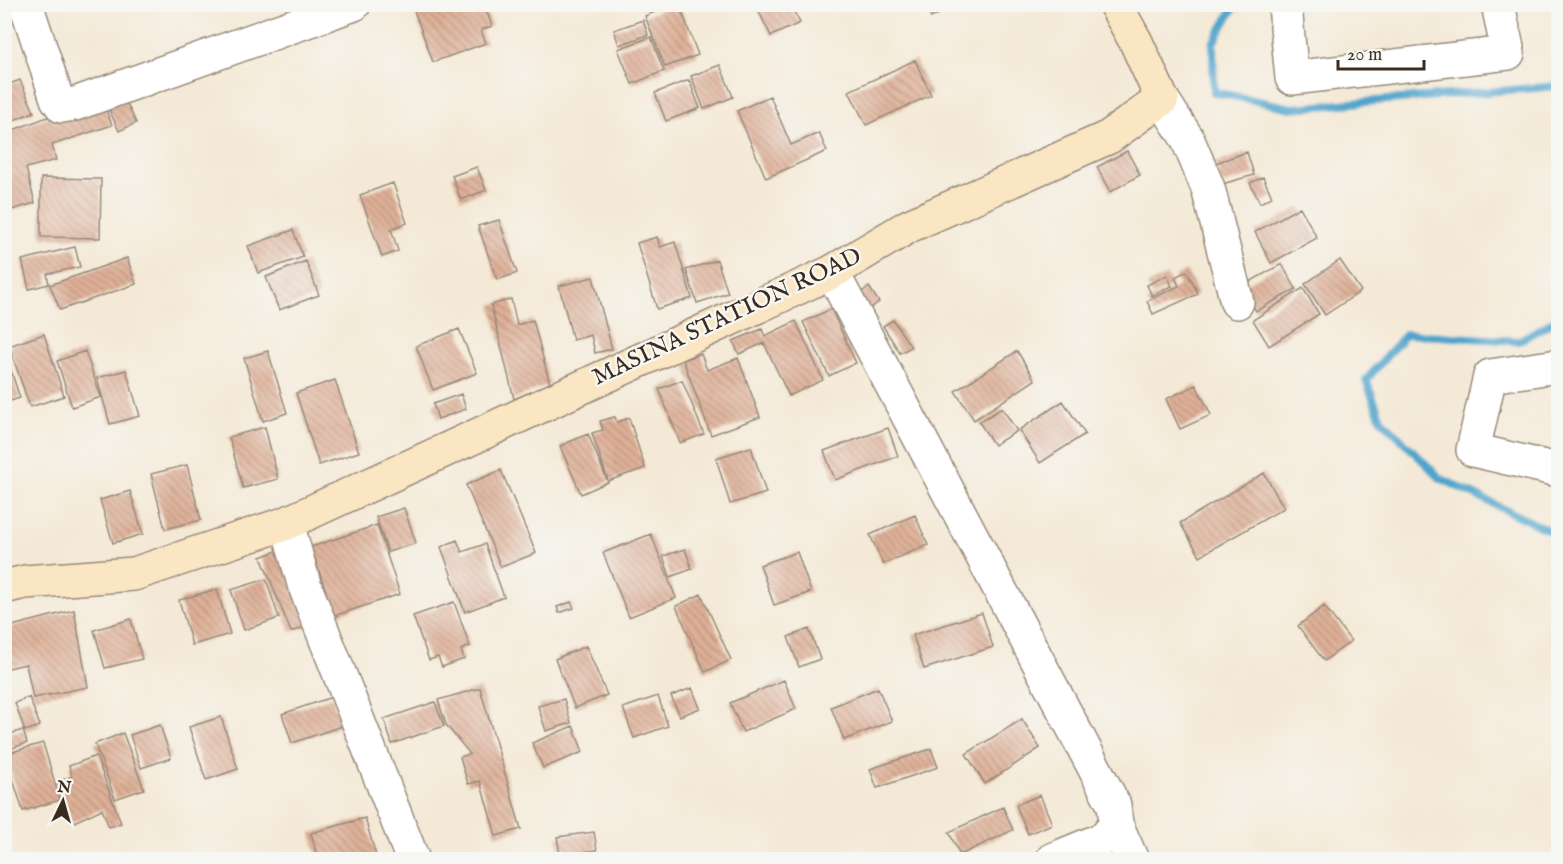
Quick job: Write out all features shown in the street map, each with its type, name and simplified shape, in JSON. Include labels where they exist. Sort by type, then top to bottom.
[{"type":"street","points":[[27,4],[57,99],[62,106],[354,4]]},
{"type":"street","points":[[1114,4],[1136,42],[1161,99],[1187,138],[1208,188],[1237,302]]},
{"type":"street","points":[[1287,4],[1285,6],[1292,78],[1508,52],[1498,4]]},
{"type":"street","name":"MASINA STATION ROAD","points":[[4,587],[25,582],[134,574],[287,523],[832,272],[909,226],[1109,137],[1161,99]]},
{"type":"street","points":[[832,272],[1114,805],[1116,824],[1132,860]]},
{"type":"street","points":[[1558,366],[1490,376],[1473,450],[1558,470]]},
{"type":"street","points":[[287,523],[304,584],[412,860]]},
{"type":"street","points":[[1052,860],[1103,839],[1116,824]]},
{"type":"building","points":[[484,4],[492,26],[481,30],[486,43],[433,62],[412,5]]},
{"type":"building","points":[[679,4],[698,55],[665,67],[645,16]]},
{"type":"building","points":[[755,4],[790,4],[800,23],[771,36]]},
{"type":"building","points":[[924,4],[958,4],[931,18]]},
{"type":"building","points":[[643,20],[648,35],[619,45],[614,30]]},
{"type":"building","points":[[651,37],[664,71],[632,84],[618,49]]},
{"type":"building","points":[[915,60],[931,95],[866,125],[849,91]]},
{"type":"building","points":[[720,65],[733,97],[704,109],[691,76]]},
{"type":"building","points":[[20,80],[34,112],[4,124],[4,86]]},
{"type":"building","points":[[689,80],[700,108],[666,121],[655,93]]},
{"type":"building","points":[[122,93],[136,123],[119,131],[105,101]]},
{"type":"building","points":[[770,96],[791,145],[819,133],[827,151],[766,178],[737,111]]},
{"type":"building","points":[[101,97],[112,125],[52,145],[56,160],[26,168],[35,203],[5,212],[5,133]]},
{"type":"building","points":[[1127,151],[1140,175],[1110,192],[1097,167]]},
{"type":"building","points":[[1247,152],[1254,175],[1222,184],[1215,163]]},
{"type":"building","points":[[477,167],[486,190],[461,200],[452,176]]},
{"type":"building","points":[[1263,177],[1272,197],[1260,203],[1250,183]]},
{"type":"building","points":[[41,178],[101,179],[100,238],[41,237]]},
{"type":"building","points":[[393,183],[407,223],[391,229],[398,251],[382,257],[360,195]]},
{"type":"building","points":[[1300,207],[1317,238],[1271,263],[1255,232]]},
{"type":"building","points":[[499,220],[517,273],[497,280],[478,226]]},
{"type":"building","points":[[293,230],[303,257],[258,273],[248,246]]},
{"type":"building","points":[[657,237],[660,247],[675,242],[692,298],[657,309],[637,243]]},
{"type":"building","points":[[75,247],[80,267],[47,274],[49,284],[29,289],[22,260]]},
{"type":"building","points":[[127,258],[136,284],[60,310],[50,285]]},
{"type":"building","points":[[717,260],[728,293],[697,303],[686,270]]},
{"type":"building","points":[[1340,260],[1361,291],[1325,315],[1305,284]]},
{"type":"building","points":[[306,261],[319,295],[279,310],[266,277]]},
{"type":"building","points":[[1282,264],[1296,289],[1256,311],[1242,286]]},
{"type":"building","points":[[1187,271],[1198,294],[1153,314],[1147,301],[1179,286],[1175,277]]},
{"type":"building","points":[[1167,275],[1172,286],[1152,296],[1147,285]]},
{"type":"building","points":[[593,277],[612,349],[595,353],[591,335],[573,340],[559,286]]},
{"type":"building","points":[[869,287],[879,302],[866,311],[856,296]]},
{"type":"building","points":[[1303,288],[1319,314],[1269,346],[1253,320]]},
{"type":"building","points":[[511,299],[517,325],[533,320],[550,384],[514,399],[491,305]]},
{"type":"building","points":[[831,309],[856,363],[829,376],[803,322]]},
{"type":"building","points":[[893,320],[911,347],[900,353],[883,326]]},
{"type":"building","points":[[796,321],[823,380],[789,396],[764,343],[739,354],[733,341],[762,329],[765,336]]},
{"type":"building","points":[[459,329],[477,373],[433,390],[416,346]]},
{"type":"building","points":[[44,334],[64,396],[30,407],[9,346]]},
{"type":"building","points":[[4,349],[20,398],[4,403]]},
{"type":"building","points":[[85,351],[101,397],[72,407],[57,361]]},
{"type":"building","points":[[268,351],[287,413],[263,421],[244,358]]},
{"type":"building","points":[[1017,351],[1035,380],[974,420],[955,391]]},
{"type":"building","points":[[701,354],[707,370],[738,358],[760,417],[711,435],[683,360]]},
{"type":"building","points":[[126,370],[140,416],[110,424],[97,378]]},
{"type":"building","points":[[335,380],[359,452],[319,465],[296,393]]},
{"type":"building","points":[[682,380],[704,434],[680,443],[659,389]]},
{"type":"building","points":[[1196,385],[1211,415],[1180,429],[1166,399]]},
{"type":"building","points":[[461,394],[466,409],[438,419],[433,404]]},
{"type":"building","points":[[1063,401],[1085,434],[1040,463],[1019,430]]},
{"type":"building","points":[[1002,408],[1017,431],[994,445],[979,422]]},
{"type":"building","points":[[615,417],[617,422],[629,418],[645,468],[608,481],[592,433],[603,430],[600,421]]},
{"type":"building","points":[[265,427],[278,479],[243,488],[229,437]]},
{"type":"building","points":[[888,428],[898,456],[835,480],[824,451]]},
{"type":"building","points":[[588,434],[608,482],[581,494],[560,446]]},
{"type":"building","points":[[751,447],[766,493],[730,504],[716,458]]},
{"type":"building","points":[[187,465],[201,520],[165,529],[151,474]]},
{"type":"building","points":[[501,470],[536,553],[501,567],[466,485]]},
{"type":"building","points":[[1264,473],[1284,508],[1200,556],[1180,523]]},
{"type":"building","points":[[130,491],[143,534],[113,543],[100,500]]},
{"type":"building","points":[[404,508],[416,543],[388,552],[376,517]]},
{"type":"building","points":[[915,515],[928,545],[883,564],[870,535]]},
{"type":"building","points":[[377,525],[400,594],[334,616],[311,547]]},
{"type":"building","points":[[651,534],[676,598],[629,617],[603,553]]},
{"type":"building","points":[[457,540],[462,552],[485,544],[504,597],[465,612],[441,547]]},
{"type":"building","points":[[282,549],[311,625],[291,632],[261,557]]},
{"type":"building","points":[[685,549],[692,569],[670,577],[663,556]]},
{"type":"building","points":[[797,552],[811,592],[774,605],[760,565]]},
{"type":"building","points":[[266,579],[279,618],[244,630],[231,590]]},
{"type":"building","points":[[217,589],[230,634],[192,645],[179,600]]},
{"type":"building","points":[[701,594],[731,660],[705,672],[676,606]]},
{"type":"building","points":[[454,602],[470,646],[461,650],[464,659],[442,667],[438,657],[429,660],[413,616]]},
{"type":"building","points":[[571,602],[574,608],[559,613],[557,607]]},
{"type":"building","points":[[1324,606],[1351,641],[1324,661],[1298,626]]},
{"type":"building","points":[[74,610],[88,687],[33,698],[26,664],[4,669],[4,628]]},
{"type":"building","points":[[982,613],[993,647],[924,669],[913,635]]},
{"type":"building","points":[[131,619],[142,659],[105,668],[94,630]]},
{"type":"building","points":[[809,629],[820,659],[799,667],[788,637]]},
{"type":"building","points":[[586,646],[607,695],[575,708],[555,659]]},
{"type":"building","points":[[784,680],[796,709],[743,732],[730,703]]},
{"type":"building","points":[[480,688],[521,829],[496,836],[480,781],[468,784],[460,757],[470,754],[446,725],[438,700]]},
{"type":"building","points":[[692,688],[700,708],[680,716],[671,696]]},
{"type":"building","points":[[878,688],[892,721],[844,740],[831,707]]},
{"type":"building","points":[[658,696],[668,726],[634,738],[623,708]]},
{"type":"building","points":[[29,697],[40,726],[25,731],[15,703]]},
{"type":"building","points":[[332,697],[342,726],[292,743],[282,714]]},
{"type":"building","points":[[564,699],[571,723],[546,731],[538,706]]},
{"type":"building","points":[[435,702],[444,726],[392,744],[384,719]]},
{"type":"building","points":[[221,717],[238,769],[206,780],[189,727]]},
{"type":"building","points":[[1022,719],[1040,748],[985,784],[966,754]]},
{"type":"building","points":[[160,725],[171,758],[141,768],[130,735]]},
{"type":"building","points":[[573,726],[583,752],[543,768],[532,743]]},
{"type":"building","points":[[23,730],[27,743],[4,751],[4,736]]},
{"type":"building","points":[[123,733],[144,789],[115,799],[95,744]]},
{"type":"building","points":[[43,743],[60,800],[23,811],[5,754]]},
{"type":"building","points":[[931,749],[938,767],[877,788],[870,769]]},
{"type":"building","points":[[96,756],[121,823],[109,827],[102,809],[72,823],[57,782],[72,776],[69,766]]},
{"type":"building","points":[[1040,795],[1052,824],[1028,834],[1016,805]]},
{"type":"building","points":[[1003,807],[1013,830],[960,855],[949,832]]},
{"type":"building","points":[[365,818],[377,859],[318,860],[311,833]]},
{"type":"building","points":[[594,832],[597,850],[583,852],[584,860],[561,860],[557,837]]},
{"type":"waterway","points":[[1236,4],[1213,43],[1214,92],[1292,108],[1558,86]]},
{"type":"waterway","points":[[1558,319],[1518,341],[1406,334],[1366,380],[1381,419],[1440,478],[1558,535]]}]
